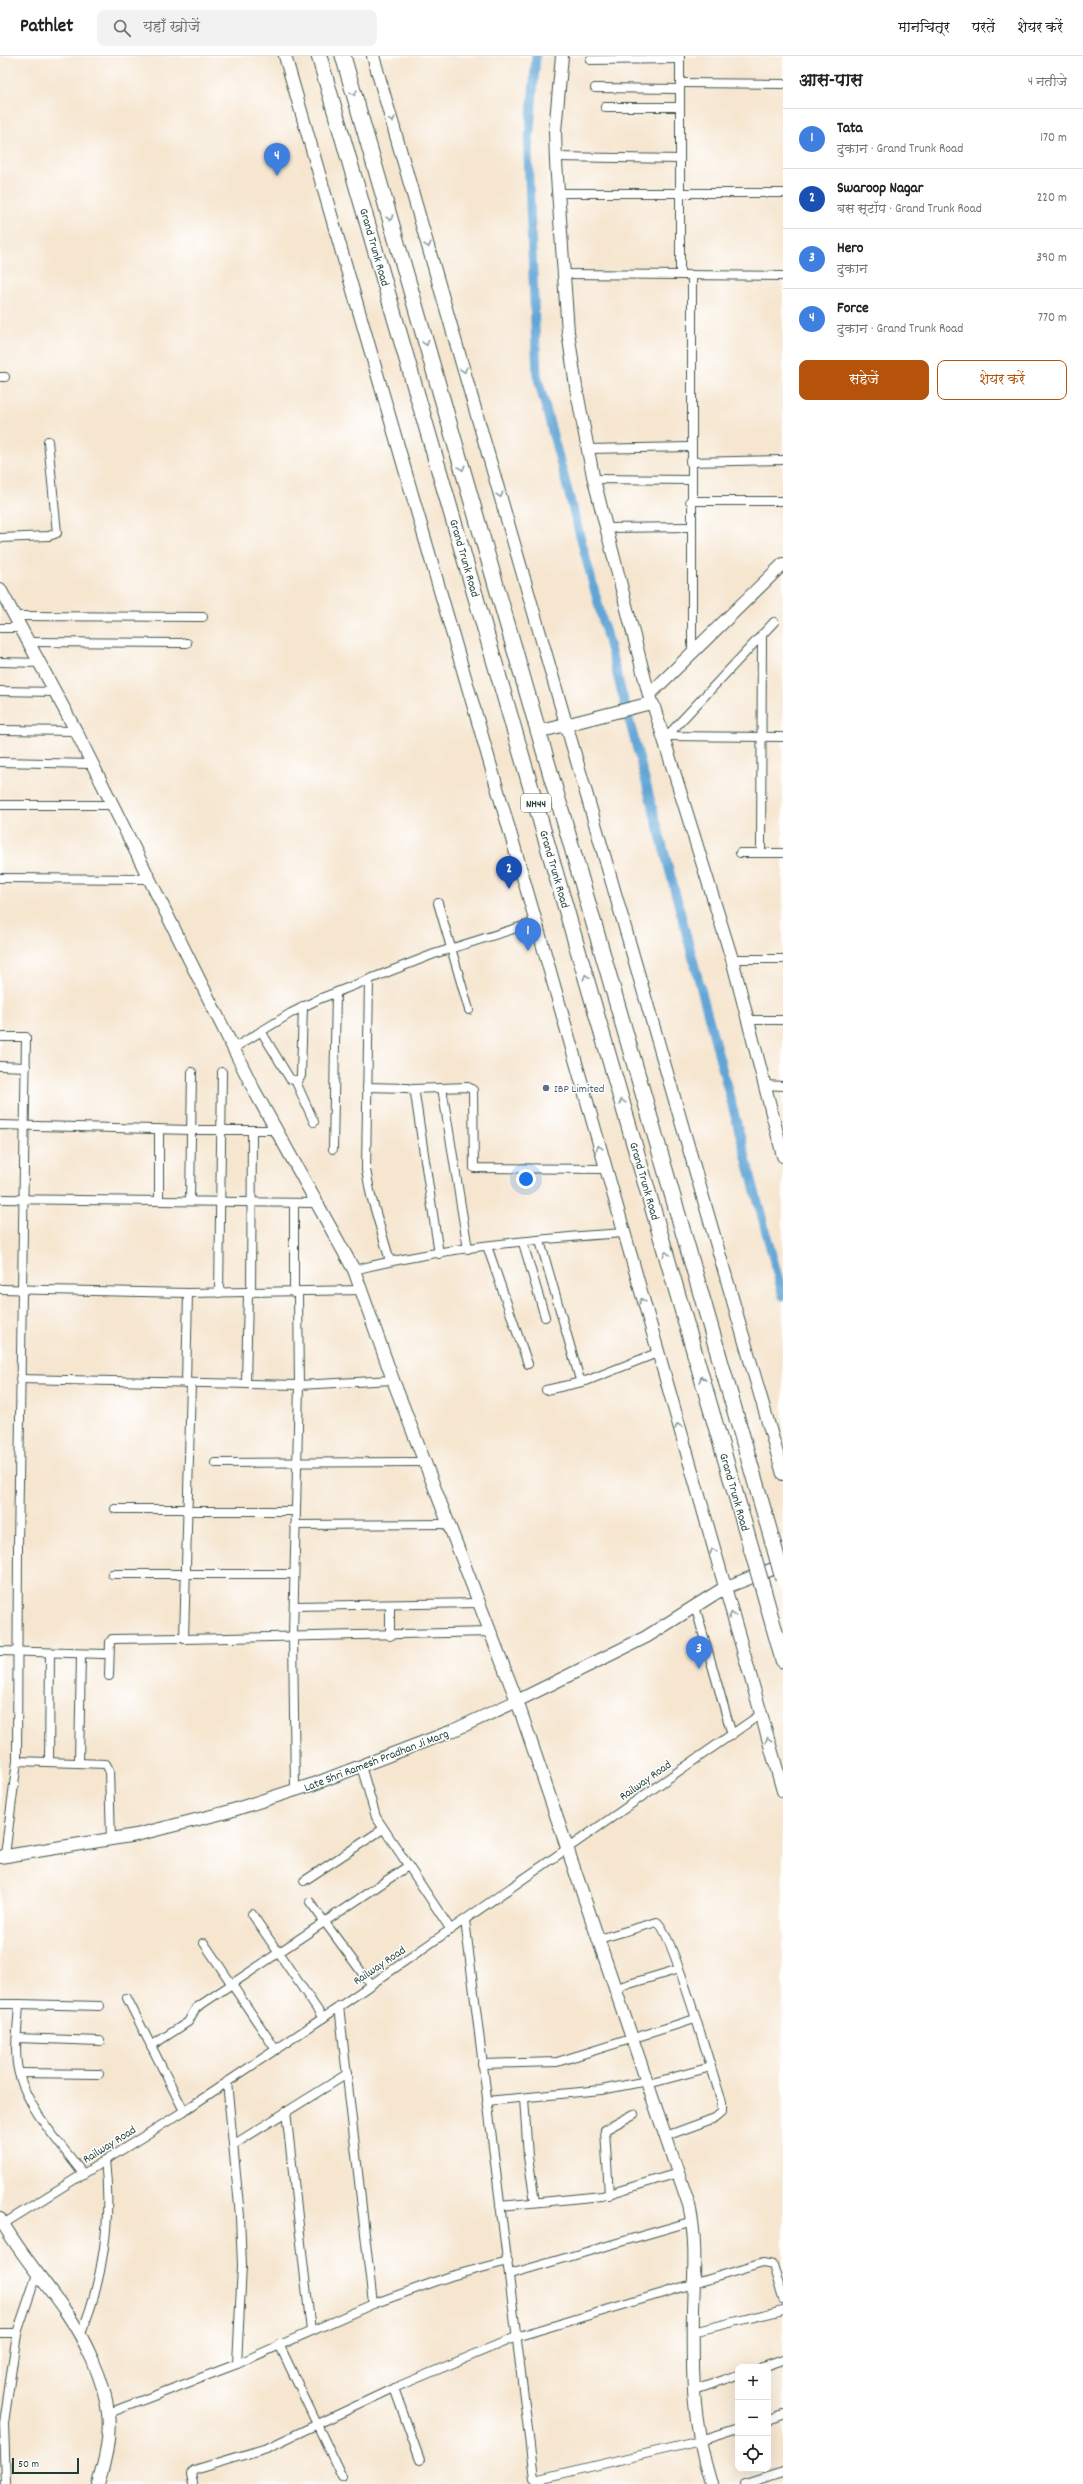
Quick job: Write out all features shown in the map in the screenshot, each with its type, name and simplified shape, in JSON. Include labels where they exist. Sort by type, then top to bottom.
[{"type":"highway","name":"Grand Trunk Road","points":[[320,56],[783,1660]]},
{"type":"highway","name":"Grand Trunk Road","points":[[343,56],[783,1579]]},
{"type":"street","points":[[285,56],[536,922],[657,1353],[783,1791]]},
{"type":"street","points":[[373,56],[783,1474]]},
{"type":"street","points":[[562,56],[555,130],[557,193],[563,274],[568,332],[594,479],[647,701],[665,736],[732,959],[782,1149]]},
{"type":"street","points":[[590,60],[680,58],[680,275]]},
{"type":"street","points":[[595,88],[783,84]]},
{"type":"street","points":[[605,107],[680,107]]},
{"type":"street","points":[[556,157],[680,159]]},
{"type":"street","points":[[557,193],[783,193]]},
{"type":"street","points":[[563,274],[783,276]]},
{"type":"street","points":[[692,275],[690,447],[692,652]]},
{"type":"street","points":[[0,538],[49,536],[57,533],[48,440]]},
{"type":"street","points":[[588,449],[690,447]]},
{"type":"street","points":[[690,462],[783,460]]},
{"type":"street","points":[[594,479],[690,480]]},
{"type":"street","points":[[690,501],[783,501]]},
{"type":"street","points":[[606,528],[690,527]]},
{"type":"street","points":[[538,732],[585,721],[647,701],[692,652],[783,564]]},
{"type":"street","points":[[0,589],[41,662],[275,1130],[354,1270],[393,1380],[517,1701],[633,2037],[693,2221],[694,2284],[692,2391],[700,2442],[710,2484]]},
{"type":"street","points":[[15,616],[203,617]]},
{"type":"street","points":[[665,736],[774,622]]},
{"type":"street","points":[[0,628],[21,628]]},
{"type":"street","points":[[761,853],[762,634]]},
{"type":"street","points":[[29,642],[187,643]]},
{"type":"street","points":[[0,662],[41,662]]},
{"type":"street","points":[[0,691],[55,692]]},
{"type":"street","points":[[0,730],[76,731]]},
{"type":"street","points":[[665,736],[783,737]]},
{"type":"street","points":[[0,762],[92,764]]},
{"type":"street","points":[[0,804],[114,806]]},
{"type":"street","points":[[740,853],[783,853]]},
{"type":"street","points":[[0,878],[150,879]]},
{"type":"street","points":[[438,903],[469,1010]]},
{"type":"street","points":[[234,1048],[303,1006],[336,992],[452,949],[536,922]]},
{"type":"street","points":[[732,959],[783,958]]},
{"type":"street","points":[[369,980],[366,1170],[371,1196],[390,1261]]},
{"type":"street","points":[[333,1150],[336,992]]},
{"type":"street","points":[[296,1082],[301,1078],[303,1006]]},
{"type":"street","points":[[748,1020],[783,1020]]},
{"type":"street","points":[[261,1031],[290,1079],[296,1082],[314,1122]]},
{"type":"street","points":[[0,1037],[26,1037],[20,1379],[17,1762],[3,1856]]},
{"type":"street","points":[[0,1066],[26,1067]]},
{"type":"street","points":[[190,1201],[192,1072]]},
{"type":"street","points":[[220,1293],[222,1072]]},
{"type":"street","points":[[765,1086],[783,1086]]},
{"type":"street","points":[[367,1087],[412,1089],[468,1087],[473,1090],[474,1168],[605,1169]]},
{"type":"street","points":[[442,1088],[468,1249]]},
{"type":"street","points":[[412,1089],[417,1098],[439,1254]]},
{"type":"street","points":[[0,1125],[191,1130],[275,1130]]},
{"type":"street","points":[[159,1129],[159,1200]]},
{"type":"street","points":[[246,1384],[252,1130]]},
{"type":"street","points":[[0,1199],[315,1203]]},
{"type":"street","points":[[294,1203],[299,1385],[294,1574],[296,1790]]},
{"type":"street","points":[[354,1270],[390,1261],[487,1246],[623,1233]]},
{"type":"street","points":[[540,1241],[579,1378],[582,1382]]},
{"type":"street","points":[[523,1243],[545,1317]]},
{"type":"street","points":[[487,1246],[528,1364]]},
{"type":"street","points":[[0,1289],[188,1293],[296,1293],[362,1290]]},
{"type":"street","points":[[183,1638],[189,1383],[188,1293]]},
{"type":"street","points":[[546,1390],[582,1382],[657,1353]]},
{"type":"street","points":[[20,1379],[299,1385],[393,1380]]},
{"type":"street","points":[[215,1463],[425,1462]]},
{"type":"street","points":[[115,1509],[296,1511]]},
{"type":"street","points":[[295,1525],[448,1524]]},
{"type":"street","name":"Late Shri Ramesh Pradhan Ji Marg","points":[[3,1856],[111,1840],[227,1812],[296,1790],[361,1766],[452,1731],[517,1701],[646,1637],[724,1588],[783,1565]]},
{"type":"street","points":[[112,1574],[294,1574]]},
{"type":"street","points":[[294,1606],[479,1603]]},
{"type":"street","points":[[390,1605],[390,1636]]},
{"type":"street","points":[[695,1606],[732,1735]]},
{"type":"street","points":[[109,1676],[110,1642],[112,1639],[294,1638],[490,1632]]},
{"type":"street","points":[[0,1651],[82,1655],[104,1654]]},
{"type":"street","points":[[49,1762],[50,1653]]},
{"type":"street","points":[[80,1762],[82,1655]]},
{"type":"street","name":"Railway Road","points":[[1,2223],[184,2111],[276,2050],[761,1714]]},
{"type":"street","points":[[17,1762],[102,1762],[108,1766],[111,1840]]},
{"type":"street","points":[[361,1766],[368,1797],[383,1829],[451,1930]]},
{"type":"street","points":[[304,1881],[383,1829]]},
{"type":"street","points":[[151,2046],[189,2021],[196,2008],[408,1866]]},
{"type":"street","points":[[310,1902],[371,1985]]},
{"type":"street","points":[[252,1914],[323,2018]]},
{"type":"street","points":[[465,1920],[500,2206],[510,2274],[516,2337],[533,2474],[536,2479],[700,2442],[735,2431]]},
{"type":"street","points":[[599,1939],[657,1922],[662,1924],[679,1969],[722,2102],[722,2112],[715,2118],[666,2136]]},
{"type":"street","points":[[204,1943],[276,2050]]},
{"type":"street","points":[[616,1988],[679,1969]]},
{"type":"street","points":[[127,1998],[184,2111]]},
{"type":"street","points":[[0,2004],[100,2006]]},
{"type":"street","points":[[19,2004],[17,2038],[19,2073],[35,2108],[83,2174]]},
{"type":"street","points":[[339,2006],[372,2304]]},
{"type":"street","points":[[482,2064],[557,2062],[633,2037],[695,2019]]},
{"type":"street","points":[[17,2038],[100,2041]]},
{"type":"street","points":[[487,2101],[601,2090],[648,2082],[711,2067]]},
{"type":"street","points":[[19,2073],[100,2074]]},
{"type":"street","points":[[233,2145],[347,2074]]},
{"type":"street","points":[[227,2082],[240,2216],[242,2266],[237,2364]]},
{"type":"street","points":[[524,2098],[528,2157],[535,2202]]},
{"type":"street","points":[[286,2111],[311,2331]]},
{"type":"street","points":[[609,2194],[605,2130],[634,2114]]},
{"type":"street","points":[[80,2336],[97,2290],[108,2196],[105,2160]]},
{"type":"street","points":[[500,2206],[609,2194],[678,2173]]},
{"type":"street","points":[[510,2274],[693,2221]]},
{"type":"street","points":[[1,2223],[66,2313],[80,2336],[98,2376],[108,2413],[106,2457],[98,2484]]},
{"type":"street","points":[[108,2413],[237,2364],[279,2344],[372,2304],[451,2276],[508,2261]]},
{"type":"street","points":[[193,2484],[191,2474],[194,2470],[261,2450],[394,2388],[516,2337],[768,2262],[773,2264],[783,2299]]},
{"type":"street","points":[[6,2484],[2,2424],[17,2333],[37,2274]]},
{"type":"street","points":[[692,2332],[783,2310]]},
{"type":"street","points":[[0,2333],[17,2333]]},
{"type":"street","points":[[279,2344],[342,2477]]},
{"type":"street","points":[[771,2364],[783,2360]]},
{"type":"street","points":[[692,2391],[735,2376]]},
{"type":"street","points":[[394,2388],[420,2460]]},
{"type":"street","points":[[771,2419],[783,2415]]},
{"type":"street","points":[[745,2484],[783,2472]]},
{"type":"waterway","points":[[536,56],[528,153],[537,375],[783,1296]]},
{"type":"place","name":"Force","points":[[277,176]]},
{"type":"place","name":"Swaroop Nagar","points":[[509,889]]},
{"type":"place","name":"Tata","points":[[528,951]]},
{"type":"place","name":"IBP Limited","points":[[546,1088]]},
{"type":"place","name":"Hero","points":[[699,1669]]}]
